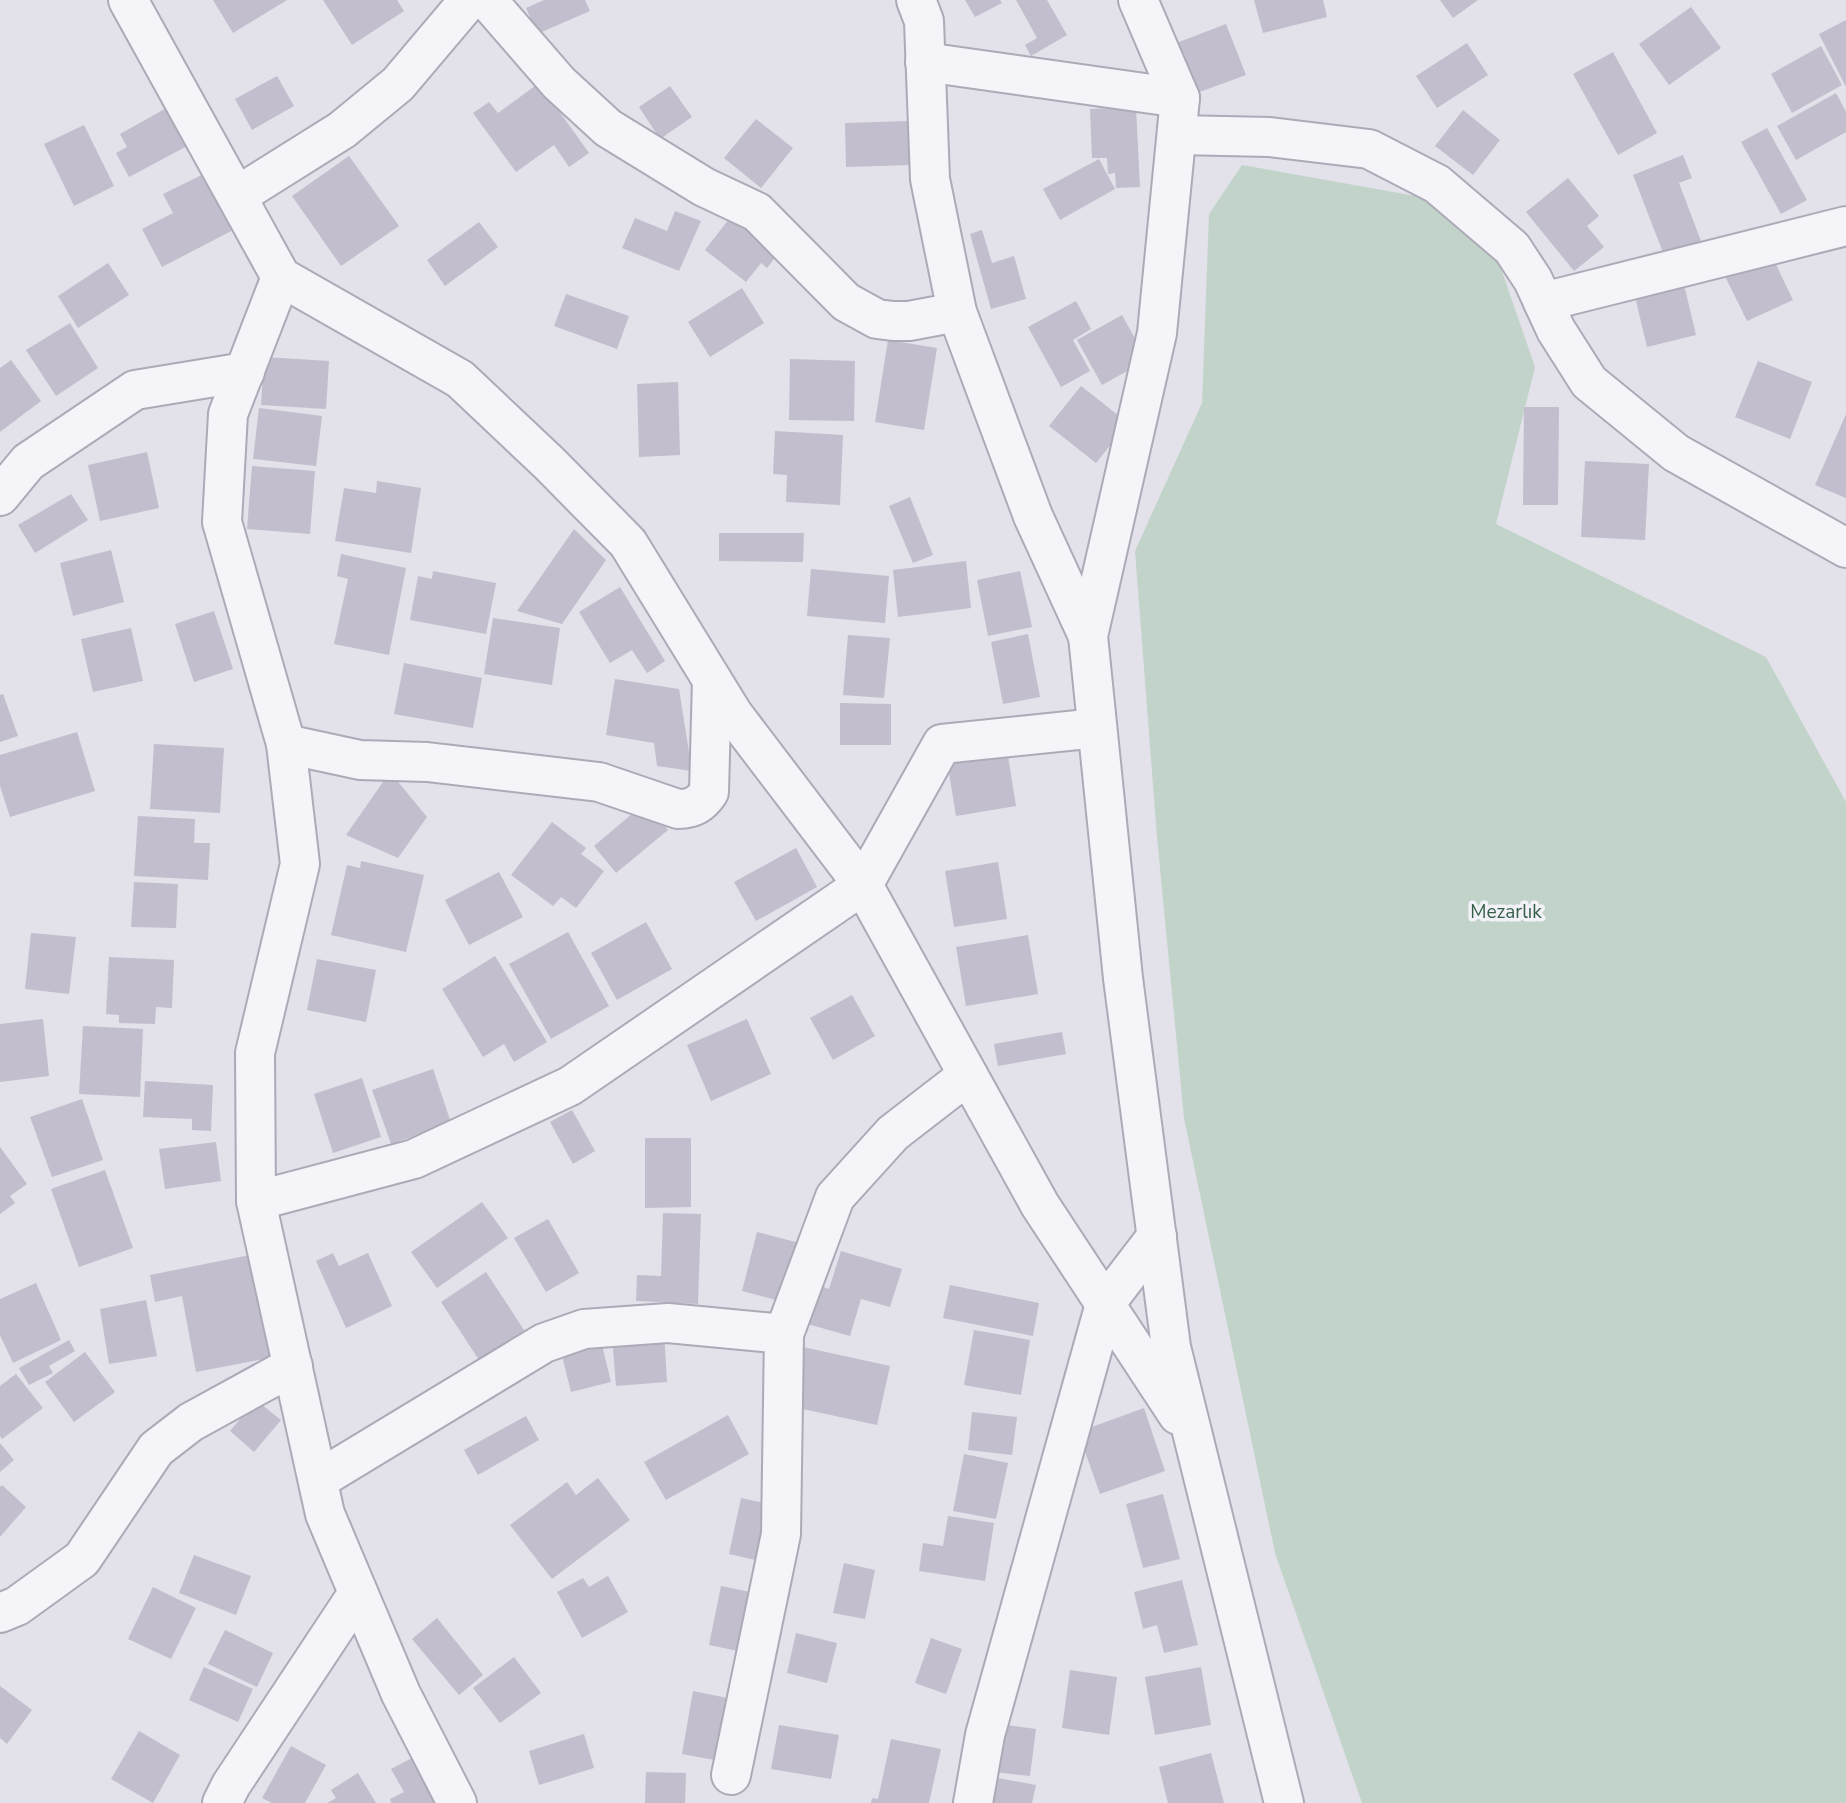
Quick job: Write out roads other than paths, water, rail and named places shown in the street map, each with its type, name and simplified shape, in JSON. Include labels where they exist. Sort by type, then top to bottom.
[{"type":"street","points":[[128,0],[281,277],[460,379],[628,543],[733,714],[863,885],[1040,1205],[1194,1440]]},
{"type":"street","points":[[237,196],[342,130],[398,84],[469,0]]},
{"type":"street","points":[[487,0],[559,83],[608,128],[704,187],[757,212],[846,302],[877,318],[893,321],[909,321],[957,312]]},
{"type":"street","points":[[916,0],[924,21],[930,179],[957,312],[1033,516],[1088,636]]},
{"type":"street","points":[[1138,0],[1178,117],[1157,333],[1088,636],[1123,978],[1171,1347],[1284,1803]]},
{"type":"street","points":[[925,61],[1270,137],[1369,149],[1437,184],[1512,248],[1533,280],[1556,330],[1589,382],[1676,453],[1846,548]]},
{"type":"street","points":[[1543,302],[1846,226]]},
{"type":"street","points":[[281,277],[228,414],[222,522],[286,744],[300,864],[255,1053],[256,1201],[326,1514],[401,1694],[457,1803]]},
{"type":"street","points":[[0,496],[28,462],[135,390],[245,372]]},
{"type":"street","points":[[286,744],[360,760],[385,763],[427,762],[599,782],[678,809],[687,809],[696,807],[704,800],[711,782],[712,680]]},
{"type":"street","points":[[256,1201],[414,1159],[570,1086],[863,885],[942,744],[1097,728]]},
{"type":"street","points":[[731,1775],[781,1534],[784,1334],[835,1197],[892,1133],[968,1075]]},
{"type":"street","points":[[973,1803],[985,1735],[1105,1304],[1157,1236]]},
{"type":"street","points":[[318,1480],[544,1343],[584,1329],[668,1323],[784,1334]]},
{"type":"street","points":[[0,1613],[17,1606],[82,1559],[156,1449],[191,1422],[293,1366]]},
{"type":"street","points":[[222,1803],[358,1593]]},
{"type":"park label","name":"Mezarlık","points":[[1506,911]]}]
